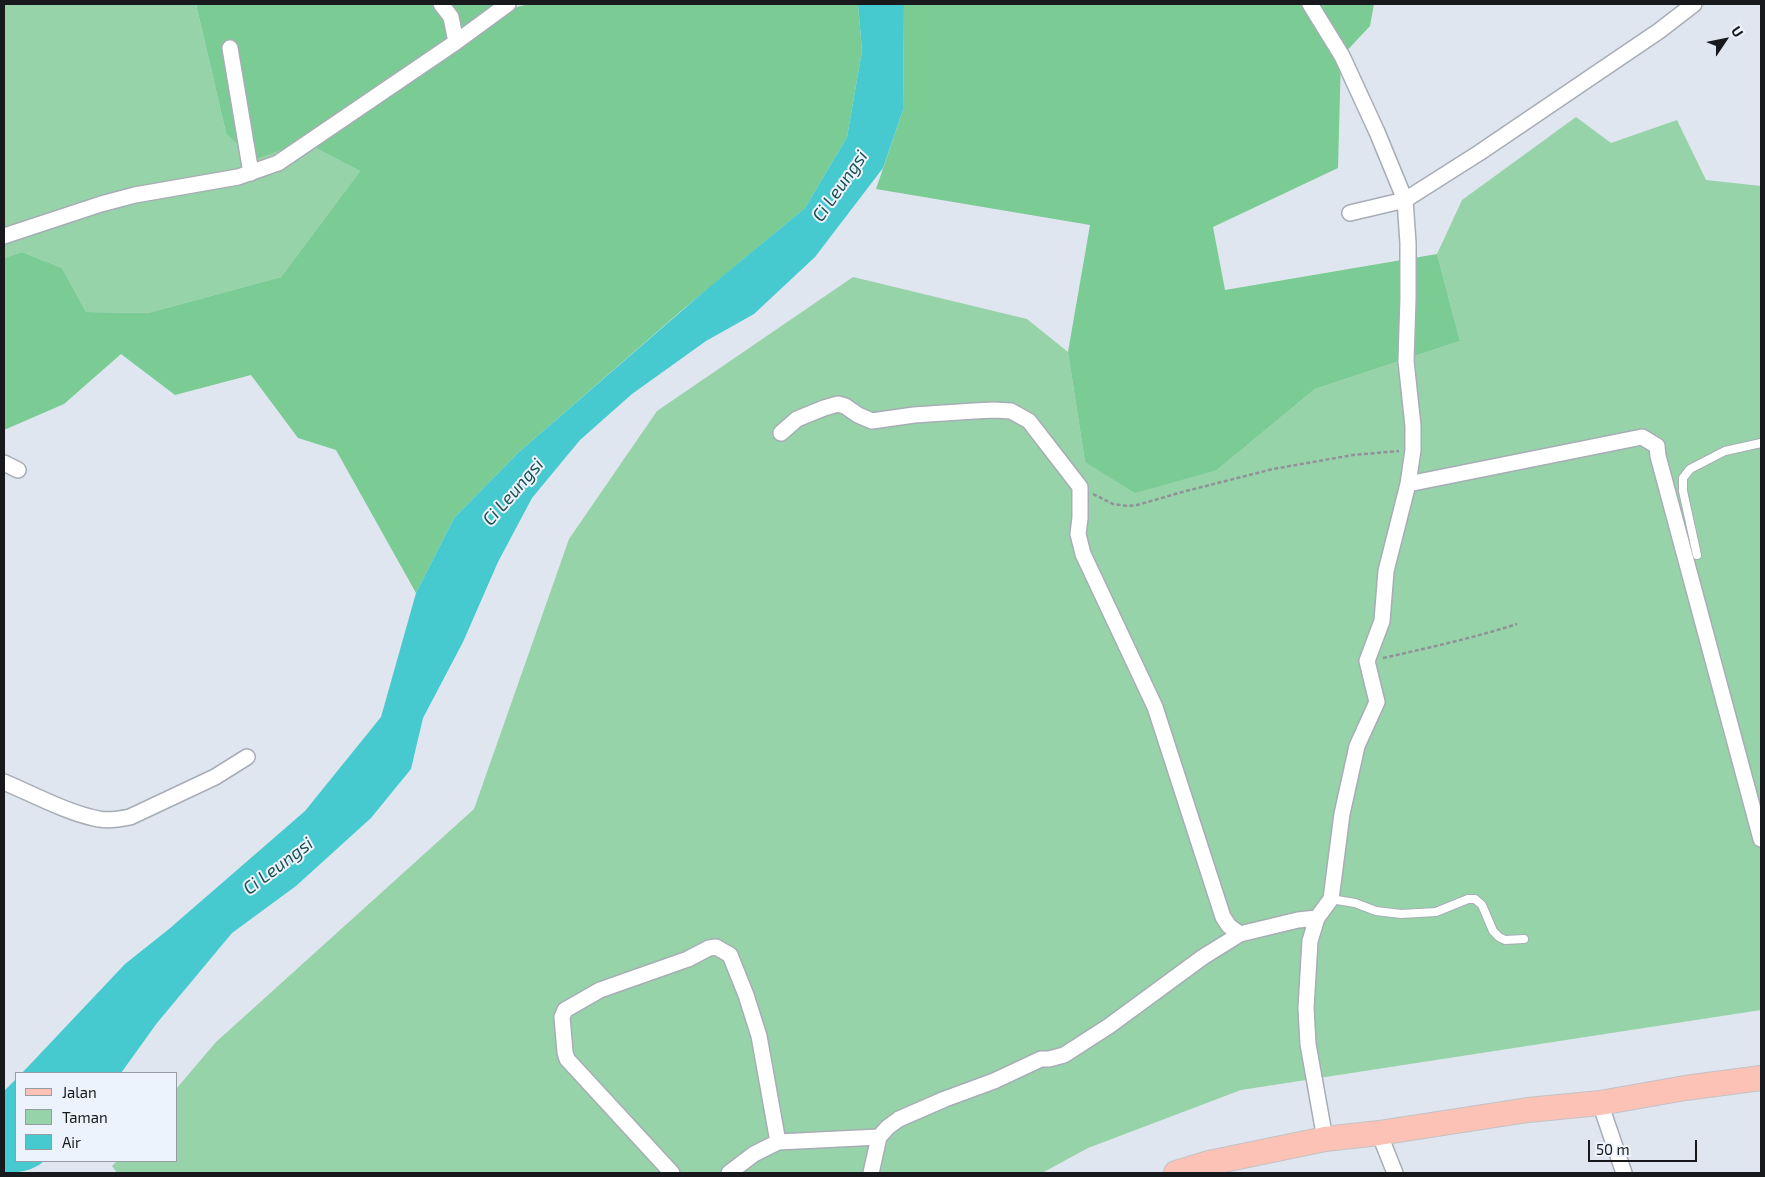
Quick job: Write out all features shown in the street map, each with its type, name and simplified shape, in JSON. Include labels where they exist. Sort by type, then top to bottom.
[{"type":"main road","points":[[1176,1173],[1324,1139],[1378,1133],[1519,1111],[1600,1103],[1685,1088],[1761,1078]]},
{"type":"street","points":[[442,4],[451,16],[456,42]]},
{"type":"street","points":[[4,236],[91,207],[135,195],[238,177],[278,163],[456,42],[508,4]]},
{"type":"street","points":[[1310,4],[1342,56],[1377,132],[1405,200],[1408,290],[1406,361],[1413,426],[1413,450],[1408,484],[1386,571],[1382,621],[1367,661],[1377,702],[1357,746],[1342,814],[1331,899],[1317,918],[1310,941],[1306,1008],[1308,1044],[1324,1139]]},
{"type":"street","points":[[1350,213],[1405,200],[1479,153],[1659,31],[1694,4]]},
{"type":"street","points":[[230,48],[252,173]]},
{"type":"street","points":[[781,433],[798,419],[838,404],[872,421],[914,415],[994,410],[1011,411],[1029,420],[1080,488],[1078,534],[1082,554],[1156,707],[1223,917],[1229,926],[1240,934]]},
{"type":"street","points":[[1408,484],[1642,437],[1657,446],[1658,456],[1761,839]]},
{"type":"street","points":[[4,463],[18,470]]},
{"type":"street","points":[[4,782],[77,813],[100,819],[119,819],[130,817],[215,777],[247,757]]},
{"type":"street","points":[[872,1173],[879,1137],[899,1119],[932,1104],[994,1081],[1040,1059],[1064,1055],[1109,1026],[1203,957],[1240,934],[1298,920],[1317,918]]},
{"type":"street","points":[[672,1173],[567,1059],[562,1017],[565,1010],[600,990],[688,959],[709,948],[716,947],[730,955],[746,995],[759,1036],[778,1142]]},
{"type":"street","points":[[1600,1103],[1624,1173]]},
{"type":"street","points":[[1378,1133],[1395,1173]]},
{"type":"street","points":[[728,1173],[754,1154],[778,1142],[879,1137]]},
{"type":"lane","points":[[1698,555],[1683,491],[1683,478],[1690,469],[1725,451],[1761,443]]},
{"type":"lane","points":[[1331,899],[1355,903],[1376,911],[1401,914],[1436,912],[1468,899],[1475,899],[1482,906],[1493,931],[1499,937],[1506,940],[1524,939]]},
{"type":"path","points":[[1080,488],[1113,504],[1128,506],[1273,469],[1353,455],[1413,450]]},
{"type":"path","points":[[1367,661],[1444,645],[1517,624]]},
{"type":"green space","points":[[4,4],[196,4],[226,133],[304,142],[360,171],[281,277],[148,313],[86,312],[62,268],[22,252],[4,258]]},
{"type":"green space","points":[[196,4],[498,4],[503,10],[530,4],[858,4],[862,51],[847,137],[805,208],[681,311],[519,452],[454,518],[416,593],[336,450],[298,438],[251,375],[175,395],[121,354],[64,404],[4,430],[4,258],[22,252],[62,268],[86,312],[148,313],[281,277],[360,171],[304,142],[253,160],[226,133]]},
{"type":"green space","points":[[904,4],[1374,4],[1370,26],[1341,57],[1338,168],[1213,227],[1225,290],[1437,254],[1460,341],[1315,389],[1217,470],[1135,493],[1085,462],[1068,352],[1090,225],[876,189],[903,110]]},
{"type":"green space","points":[[1576,117],[1611,143],[1677,120],[1706,180],[1761,186],[1761,1010],[1241,1090],[1088,1148],[1042,1173],[117,1173],[112,1166],[116,1162],[178,1162],[178,1087],[216,1042],[474,809],[569,539],[657,411],[853,277],[1027,319],[1068,352],[1085,462],[1217,470],[1315,389],[1460,341],[1437,254],[1462,200]]},
{"type":"water","name":"Ci Leungsi","points":[[858,4],[904,4],[903,110],[883,168],[815,257],[754,314],[706,341],[632,394],[580,440],[532,498],[498,562],[463,642],[423,718],[411,769],[371,818],[296,886],[232,933],[157,1023],[122,1072],[23,1072],[125,964],[169,929],[305,811],[381,717],[416,593],[454,518],[519,452],[707,289],[805,208],[847,137],[862,51]]},
{"type":"water","points":[[15,1080],[15,1162],[42,1162],[25,1171],[15,1173],[4,1173],[4,1091]]}]
